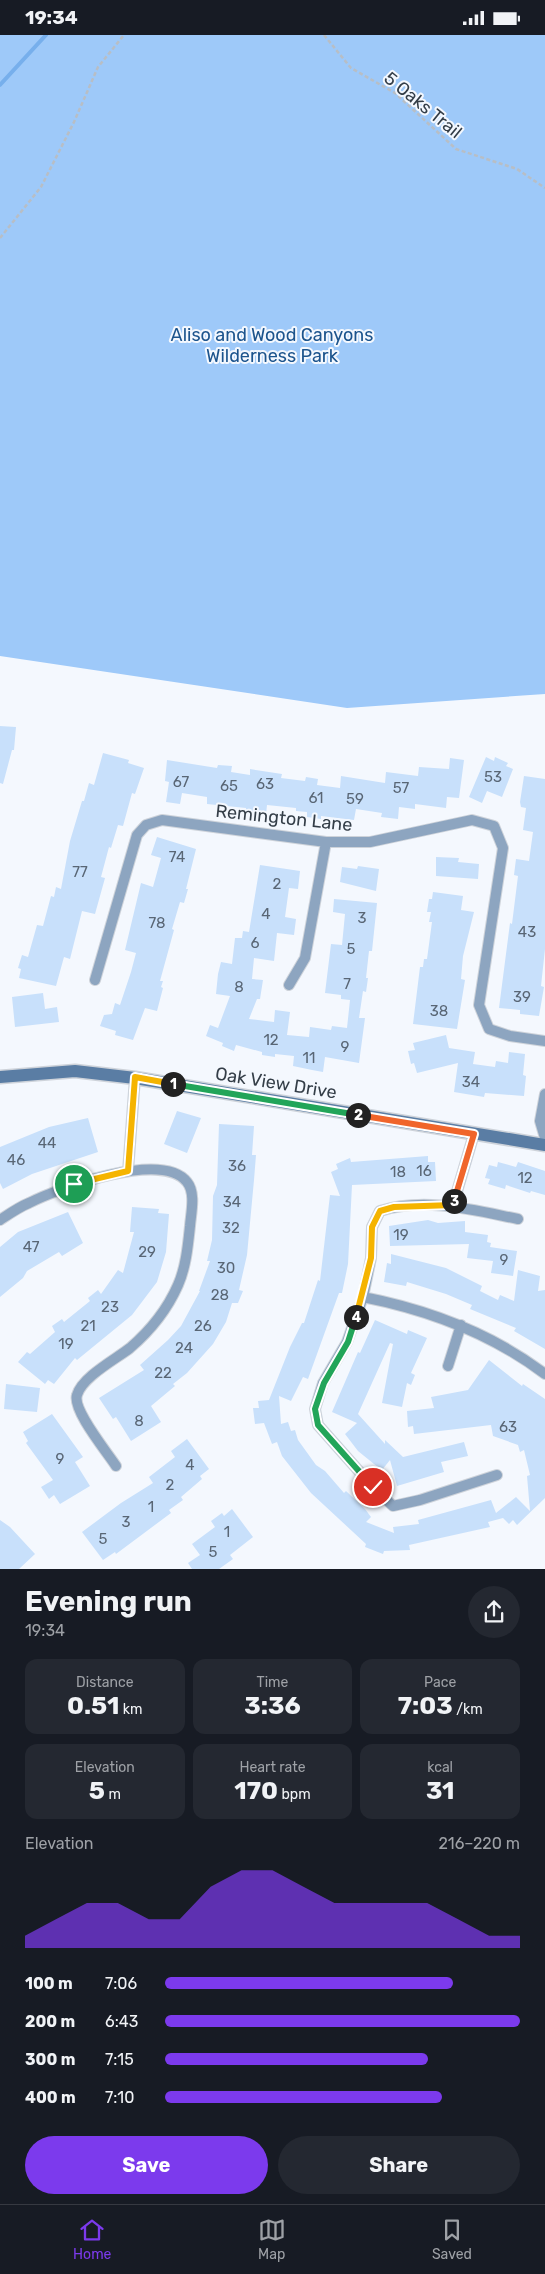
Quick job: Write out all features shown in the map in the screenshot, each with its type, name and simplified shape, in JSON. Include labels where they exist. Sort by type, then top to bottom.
[{"type":"street","name":"Remington Lane","points":[[95,980],[137,835],[146,825],[162,820],[326,842],[370,842],[472,820],[494,826],[502,848],[479,1005],[489,1029],[510,1036],[545,1041]]},
{"type":"street","points":[[289,985],[305,958],[326,842]]},
{"type":"street","name":"Oak View Drive","points":[[0,1077],[75,1071],[135,1077],[545,1145]]},
{"type":"street","points":[[128,1171],[135,1077]]},
{"type":"street","points":[[545,1094],[540,1121],[545,1138]]},
{"type":"street","points":[[453,1205],[474,1134]]},
{"type":"street","points":[[0,1220],[28,1203],[74,1184],[128,1171],[156,1169],[178,1173],[188,1183],[191,1213],[187,1251],[179,1284],[162,1316],[131,1347],[83,1384],[77,1393],[78,1410],[116,1466]]},
{"type":"street","points":[[498,1475],[420,1500],[394,1506],[373,1487],[318,1425],[315,1409],[324,1383],[348,1342],[363,1297],[371,1258],[372,1227],[380,1211],[394,1207],[453,1205],[518,1219]]},
{"type":"street","points":[[363,1297],[396,1304],[461,1325],[501,1344],[545,1374]]},
{"type":"street","points":[[448,1365],[461,1325]]},
{"type":"path","points":[[0,238],[41,187],[74,123],[98,67],[124,35]]},
{"type":"path","name":"5 Oaks Trail","points":[[324,35],[351,68],[395,93],[456,149],[517,169],[545,188]]},
{"type":"green space","name":"Aliso and Wood Canyons Wilderness Park","points":[[0,35],[545,35],[545,694],[347,708],[0,656]]},
{"type":"building","points":[[0,726],[16,727],[14,750],[12,750],[3,784],[0,783]]},
{"type":"building","points":[[103,753],[129,760],[128,763],[144,768],[135,794],[132,793],[123,826],[118,825],[111,848],[109,847],[101,877],[105,878],[95,914],[82,911],[70,959],[64,957],[56,986],[19,978],[21,969],[18,968],[22,955],[28,957],[37,925],[43,926],[51,896],[54,897],[56,887],[61,889],[70,841],[82,801],[84,801],[89,783],[94,785]]},
{"type":"building","points":[[486,757],[494,761],[495,757],[508,763],[506,766],[513,769],[502,797],[487,791],[482,803],[469,797]]},
{"type":"building","points":[[450,758],[464,760],[459,798],[447,797],[446,808],[415,804],[415,809],[399,807],[398,819],[381,817],[382,813],[356,809],[354,820],[321,816],[321,819],[307,817],[307,812],[296,811],[296,808],[267,805],[266,815],[246,813],[246,808],[207,804],[207,797],[182,793],[180,804],[166,802],[169,782],[165,781],[167,760],[217,768],[218,765],[232,766],[231,772],[250,775],[250,769],[282,774],[281,778],[305,781],[306,777],[318,779],[317,785],[340,788],[341,776],[385,783],[386,772],[418,776],[419,767],[449,769]]},
{"type":"building","points":[[524,776],[545,779],[545,949],[541,986],[544,987],[539,1016],[520,1014],[520,1010],[499,1008],[518,876],[514,875],[516,859],[529,861],[533,832],[523,830],[526,808],[521,807],[520,802]]},
{"type":"building","points":[[157,837],[196,849],[184,903],[180,902],[172,929],[174,930],[160,981],[163,981],[161,987],[163,988],[157,1011],[145,1008],[133,1040],[115,1035],[116,1031],[100,1026],[104,1015],[112,1014],[115,1003],[120,1005],[131,972],[136,953],[125,950],[141,883],[153,887],[161,858],[151,855]]},
{"type":"building","points":[[436,857],[459,858],[458,862],[479,864],[478,879],[436,876]]},
{"type":"building","points":[[260,865],[300,871],[298,889],[289,888],[285,917],[296,919],[294,935],[277,933],[274,961],[254,958],[252,979],[263,980],[260,999],[257,999],[249,1019],[274,1022],[275,1010],[290,1012],[287,1035],[309,1037],[310,1027],[331,1030],[332,1026],[347,1028],[350,1000],[341,999],[341,995],[325,993],[331,944],[342,945],[345,914],[333,912],[334,899],[377,903],[372,951],[369,951],[366,992],[363,991],[359,1018],[365,1018],[359,1063],[325,1057],[323,1072],[293,1066],[294,1056],[275,1054],[275,1057],[262,1055],[262,1052],[236,1045],[234,1051],[222,1046],[223,1043],[206,1036],[210,1025],[218,1028],[230,996],[216,994],[218,974],[221,962],[232,964],[235,938],[242,938],[243,931],[249,932]]},
{"type":"building","points":[[358,866],[379,869],[376,891],[340,882],[342,867],[357,869]]},
{"type":"building","points":[[433,892],[463,896],[461,910],[474,912],[463,956],[461,979],[465,980],[457,1029],[413,1024],[420,967],[423,967],[424,959],[427,959],[432,922],[429,922],[431,912],[427,912],[429,899],[432,899]]},
{"type":"building","points":[[43,993],[45,1009],[57,1007],[59,1022],[15,1027],[12,997]]},
{"type":"building","points":[[446,1035],[449,1048],[475,1052],[473,1064],[495,1067],[496,1061],[508,1063],[509,1052],[525,1054],[523,1075],[526,1076],[524,1096],[485,1093],[484,1097],[454,1092],[458,1063],[417,1073],[414,1063],[411,1064],[408,1051],[415,1050],[413,1043]]},
{"type":"building","points":[[177,1111],[201,1118],[187,1153],[164,1144]]},
{"type":"building","points":[[88,1118],[98,1152],[32,1174],[3,1189],[0,1183],[0,1147],[49,1127]]},
{"type":"building","points":[[219,1124],[254,1126],[252,1155],[256,1155],[254,1180],[247,1255],[239,1290],[243,1291],[238,1303],[232,1303],[226,1322],[213,1344],[187,1373],[173,1384],[175,1386],[151,1406],[161,1422],[131,1441],[116,1417],[113,1419],[99,1398],[144,1370],[140,1365],[181,1326],[200,1291],[210,1261],[207,1261],[212,1240],[213,1196],[217,1185]]},
{"type":"building","points":[[428,1156],[428,1162],[435,1162],[436,1181],[352,1185],[348,1264],[342,1293],[339,1293],[308,1379],[303,1377],[291,1401],[279,1396],[281,1424],[288,1422],[291,1431],[295,1430],[298,1440],[316,1465],[325,1471],[344,1493],[346,1491],[365,1509],[371,1517],[366,1522],[394,1533],[393,1527],[419,1524],[418,1520],[491,1500],[496,1513],[516,1497],[530,1511],[527,1476],[530,1475],[524,1450],[520,1452],[518,1445],[493,1436],[491,1425],[414,1434],[413,1426],[408,1427],[407,1411],[434,1408],[431,1397],[468,1390],[489,1360],[522,1386],[523,1384],[545,1399],[545,1498],[517,1525],[513,1520],[509,1524],[503,1518],[488,1522],[490,1527],[409,1545],[410,1550],[384,1551],[383,1554],[365,1547],[366,1544],[311,1493],[282,1456],[277,1442],[272,1444],[264,1423],[255,1424],[253,1408],[259,1408],[258,1401],[269,1400],[290,1347],[302,1323],[304,1323],[318,1280],[320,1281],[330,1195],[340,1196],[331,1172],[338,1169],[336,1164],[350,1158],[351,1162]]},
{"type":"building","points":[[498,1162],[516,1167],[518,1162],[545,1171],[545,1195],[531,1191],[530,1193],[506,1185],[505,1189],[488,1184],[490,1179],[485,1178],[489,1165],[497,1167]]},
{"type":"building","points":[[132,1207],[159,1209],[158,1213],[169,1214],[166,1252],[157,1282],[132,1315],[77,1360],[75,1358],[54,1384],[48,1380],[45,1384],[18,1362],[27,1352],[30,1354],[55,1332],[52,1326],[62,1319],[64,1322],[90,1301],[88,1298],[98,1290],[101,1294],[118,1270],[123,1273],[134,1232],[130,1232]]},
{"type":"building","points":[[68,1212],[83,1243],[62,1256],[59,1252],[27,1271],[23,1278],[0,1297],[0,1247],[18,1232]]},
{"type":"building","points":[[428,1220],[438,1223],[465,1221],[465,1232],[488,1235],[487,1242],[491,1243],[490,1247],[517,1251],[513,1276],[491,1273],[493,1261],[467,1258],[469,1244],[390,1246],[389,1226]]},
{"type":"building","points":[[391,1254],[446,1268],[482,1286],[480,1291],[498,1300],[500,1295],[514,1301],[518,1270],[540,1276],[538,1291],[545,1290],[545,1349],[514,1331],[516,1328],[470,1309],[472,1305],[446,1294],[407,1282],[406,1286],[384,1282],[387,1263],[391,1264]]},
{"type":"building","points":[[375,1320],[407,1334],[408,1330],[427,1338],[411,1373],[415,1375],[411,1385],[407,1383],[402,1407],[382,1403],[393,1344],[390,1343],[358,1414],[385,1444],[385,1440],[403,1457],[464,1442],[468,1456],[441,1462],[444,1472],[397,1486],[390,1460],[382,1470],[358,1451],[345,1434],[357,1423],[332,1412],[358,1352],[360,1353]]},
{"type":"building","points":[[6,1384],[40,1388],[37,1412],[4,1409]]},
{"type":"building","points":[[52,1414],[83,1457],[75,1462],[90,1486],[60,1504],[54,1495],[49,1499],[41,1487],[53,1480],[26,1443],[28,1441],[23,1432]]},
{"type":"building","points":[[187,1439],[209,1469],[200,1476],[202,1479],[181,1497],[183,1500],[169,1510],[171,1513],[116,1554],[115,1552],[103,1560],[82,1532],[121,1503],[153,1483],[149,1477],[175,1457],[171,1451]]},
{"type":"building","points":[[232,1509],[253,1537],[230,1555],[233,1559],[219,1569],[192,1569],[188,1563],[200,1555],[192,1544],[215,1527],[211,1521],[222,1513],[224,1516]]},
{"type":"building","points":[[0,1520],[10,1527],[35,1554],[19,1569],[0,1569]]},
{"type":"waterway","points":[[0,85],[46,35]]},
{"type":"route","points":[[74,1184],[128,1171],[135,1077],[474,1134],[453,1205],[394,1207],[380,1211],[372,1227],[371,1258],[363,1297],[348,1342],[324,1383],[315,1409],[318,1425],[373,1487]]}]
